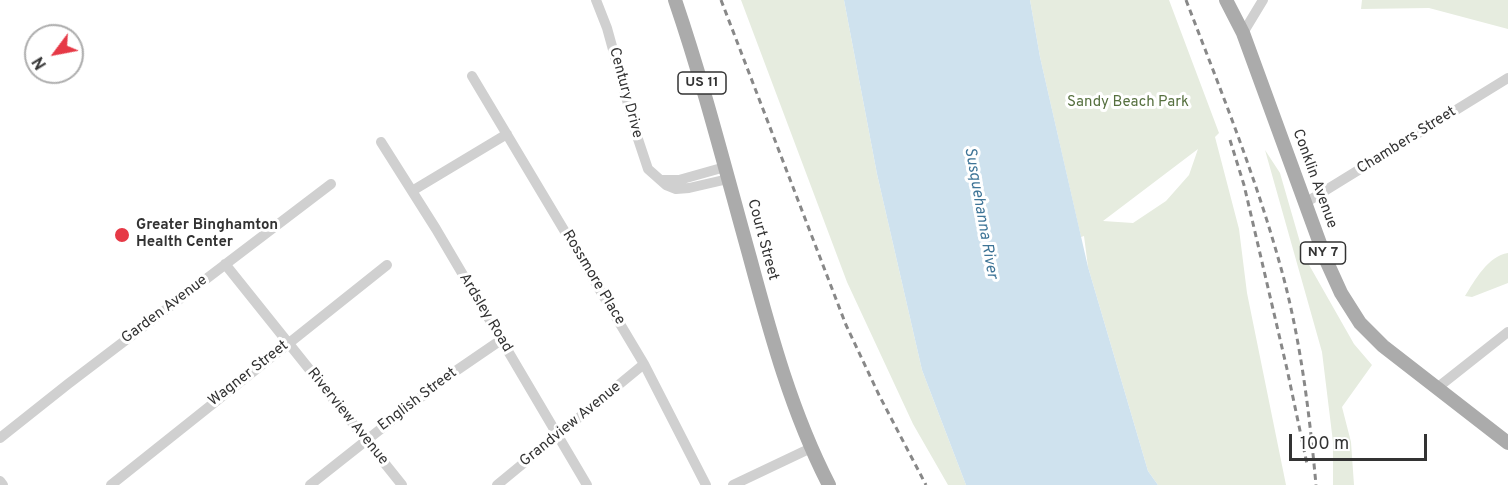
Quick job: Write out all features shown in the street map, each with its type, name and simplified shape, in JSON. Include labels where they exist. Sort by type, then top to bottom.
[{"type":"main road","name":"Court Street","points":[[675,0],[704,88],[776,356],[811,448],[829,485]]},
{"type":"main road","name":"Conklin Avenue","points":[[1226,0],[1243,33],[1326,260],[1351,311],[1383,346],[1508,443]]},
{"type":"street","name":"Century Drive","points":[[596,0],[610,39],[641,152],[648,169],[670,187],[681,189],[727,173]]},
{"type":"street","points":[[1243,33],[1263,0]]},
{"type":"street","name":"Rossmore Place","points":[[472,76],[645,364],[706,485]]},
{"type":"street","name":"Chambers Street","points":[[1305,203],[1508,78]]},
{"type":"street","points":[[412,191],[507,134]]},
{"type":"street","name":"Ardsley Road","points":[[381,142],[587,485]]},
{"type":"street","name":"Garden Avenue","points":[[0,438],[331,184]]},
{"type":"street","name":"Riverview Avenue","points":[[225,264],[402,485]]},
{"type":"street","name":"Wagner Street","points":[[111,485],[387,265]]},
{"type":"street","points":[[1437,388],[1508,332]]},
{"type":"street","name":"English Street","points":[[310,485],[444,378],[501,340]]},
{"type":"street","name":"Grandview Avenue","points":[[497,485],[645,364]]},
{"type":"street","points":[[733,485],[811,448]]},
{"type":"street","points":[[0,481],[3,485]]},
{"type":"green space","points":[[741,0],[844,0],[877,174],[922,370],[966,485],[948,485],[913,424],[847,282]]},
{"type":"green space","name":"Sandy Beach Park","points":[[1030,0],[1169,0],[1219,133],[1215,137],[1239,229],[1247,293],[1286,485],[1158,485],[1148,471],[1088,267],[1084,236],[1081,237],[1040,57]],"holes":[[[1198,149],[1189,175],[1166,201],[1133,223],[1103,221]]]},
{"type":"green space","points":[[1362,0],[1508,0],[1508,29],[1429,8],[1361,9]]},
{"type":"green space","points":[[1265,150],[1280,173],[1304,256],[1354,344],[1372,365],[1342,407],[1351,442],[1354,485],[1333,485],[1333,442],[1322,352]]},
{"type":"green space","points":[[1508,253],[1508,283],[1472,297],[1465,296],[1488,264]]},
{"type":"water","name":"Susquehanna River","points":[[844,0],[1030,0],[1040,57],[1088,267],[1148,471],[1158,485],[966,485],[922,370],[877,174]]},
{"type":"railway","points":[[721,0],[846,325],[926,485]]},
{"type":"railway","points":[[1186,0],[1247,162],[1279,261],[1293,316],[1303,372],[1316,485]]},
{"type":"railway","points":[[1230,140],[1244,185],[1307,464]]},
{"type":"place","name":"Greater Binghamton Health Center","points":[[122,235]]}]
